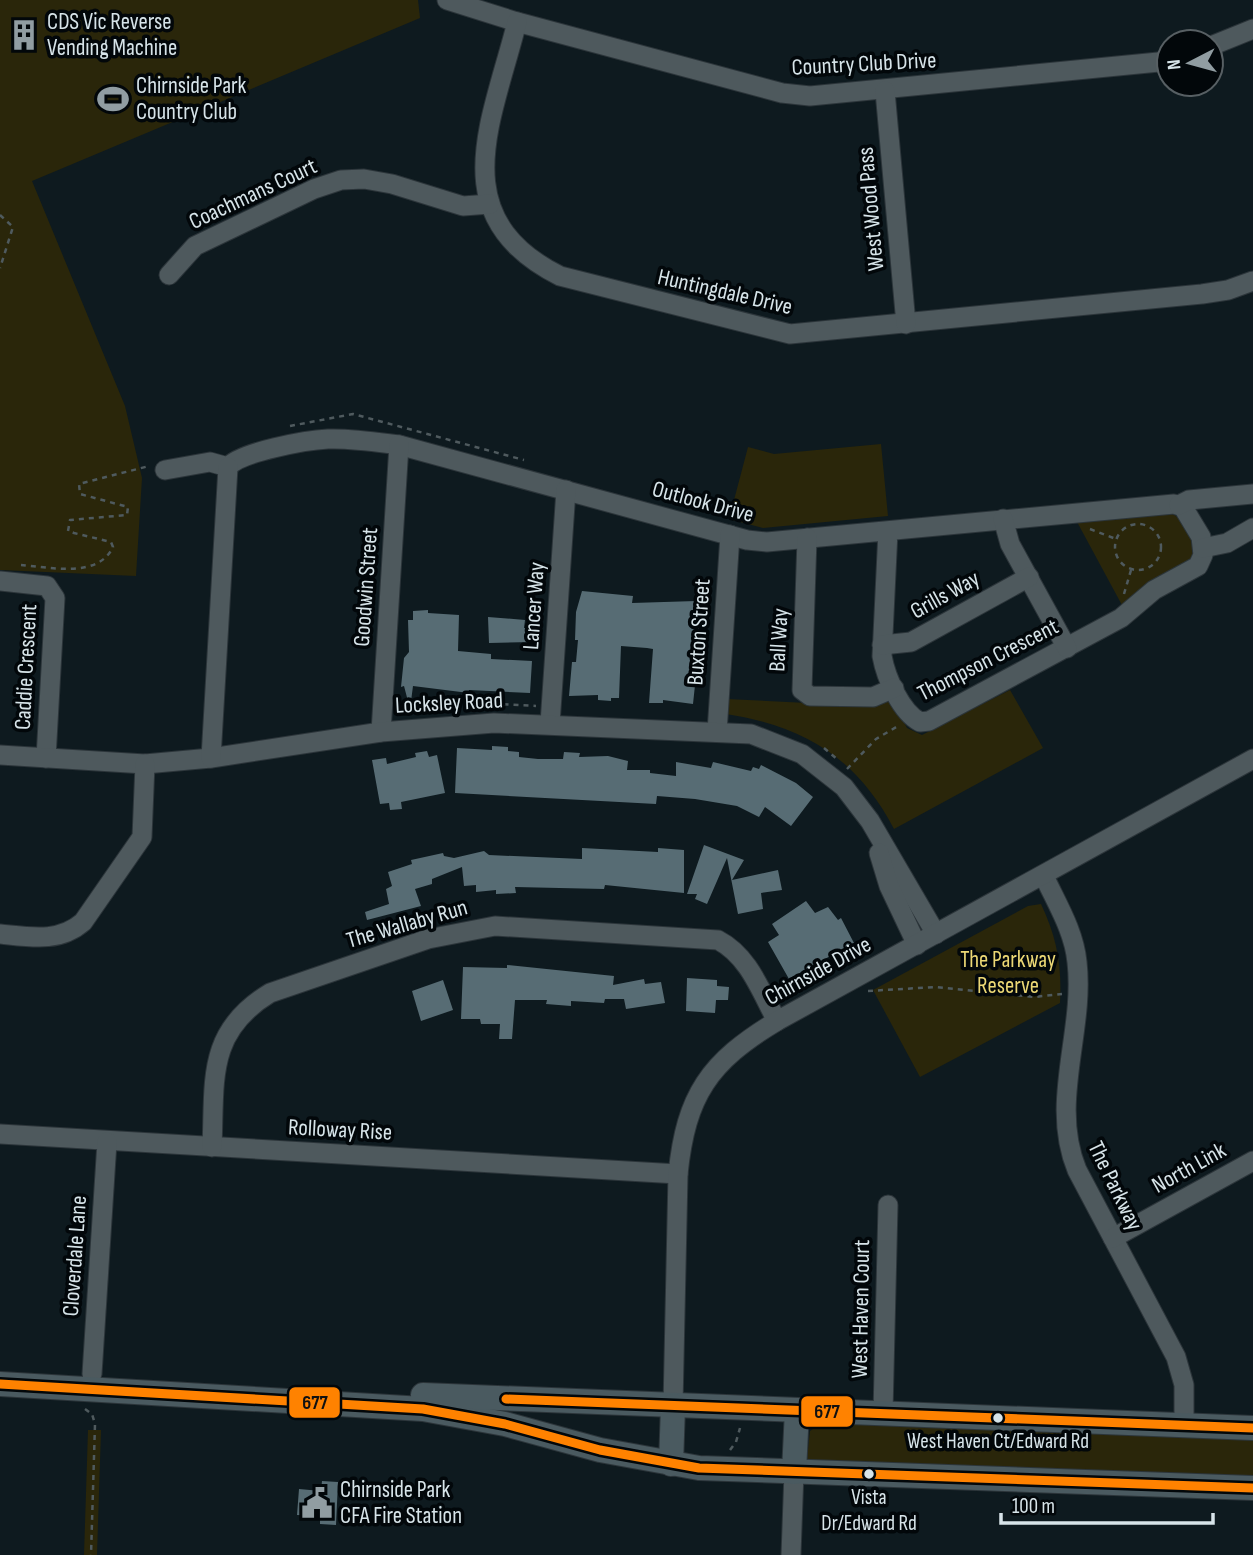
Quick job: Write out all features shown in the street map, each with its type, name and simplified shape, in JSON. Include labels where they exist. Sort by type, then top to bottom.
[{"type":"main road","points":[[0,1370],[87,1389],[278,1387],[673,1406],[1253,1428]]},
{"type":"main road","points":[[0,1384],[423,1409],[505,1424],[600,1450],[671,1464],[794,1472],[1253,1488]]},
{"type":"main road","points":[[671,1464],[673,1406]]},
{"type":"main road","points":[[794,1472],[797,1410]]},
{"type":"street","name":"Country Club Drive","points":[[447,0],[517,23],[782,93],[810,96],[885,91],[1155,62]]},
{"type":"street","name":"Huntingdale Drive","points":[[517,23],[483,161],[485,190],[512,244],[536,264],[560,276],[790,334],[1202,294],[1228,290],[1253,281]]},
{"type":"street","points":[[1225,40],[1253,29]]},
{"type":"street","name":"West Wood Pass","points":[[885,91],[906,324]]},
{"type":"street","name":"Coachmans Court","points":[[169,275],[195,246],[314,189],[341,180],[364,179],[392,184],[463,206],[490,204]]},
{"type":"street","name":"Outlook Drive","points":[[165,470],[210,462],[228,467],[241,457],[325,439],[399,445],[730,536],[767,542],[1163,504],[1179,505],[1189,500],[1253,494]]},
{"type":"street","name":"Goodwin Street","points":[[381,732],[399,445]]},
{"type":"street","points":[[211,758],[228,467]]},
{"type":"street","name":"Lancer Way","points":[[551,716],[566,491]]},
{"type":"street","points":[[1179,505],[1201,537],[1203,548],[1227,543],[1253,528]]},
{"type":"street","points":[[1003,519],[1010,544],[1067,648]]},
{"type":"street","name":"Thompson Crescent","points":[[888,531],[882,645],[884,666],[912,718],[920,722],[929,721],[1121,618],[1154,590],[1198,566],[1203,548]]},
{"type":"street","name":"Buxton Street","points":[[717,732],[730,536]]},
{"type":"street","name":"Ball Way","points":[[807,538],[802,690],[810,696],[873,697],[894,688]]},
{"type":"street","name":"Grills Way","points":[[882,645],[911,642],[1029,577]]},
{"type":"street","name":"Caddie Crescent","points":[[0,581],[47,586],[55,598],[46,758]]},
{"type":"street","name":"Locksley Road","points":[[0,755],[145,764],[211,758],[381,732],[551,716],[751,734],[802,754],[844,787],[870,821],[936,934]]},
{"type":"street","name":"Chirnside Drive","points":[[673,1406],[678,1174],[682,1137],[690,1112],[709,1075],[740,1045],[777,1021],[1253,759]]},
{"type":"street","points":[[0,934],[56,936],[83,922],[142,837],[145,764]]},
{"type":"street","name":"Locksley Road","points":[[870,821],[889,886],[917,945]]},
{"type":"street","name":"The Parkway","points":[[1044,876],[1072,936],[1077,962],[1077,993],[1064,1128],[1077,1170],[1176,1357],[1184,1385],[1184,1425]]},
{"type":"street","name":"The Wallaby Run","points":[[212,1147],[219,1050],[229,1028],[246,1008],[270,993],[464,930],[521,927],[718,940],[733,948],[745,962],[777,1021]]},
{"type":"street","name":"Rolloway Rise","points":[[0,1134],[678,1174]]},
{"type":"street","name":"Cloverdale Lane","points":[[87,1389],[107,1142]]},
{"type":"street","name":"North Link","points":[[1113,1238],[1253,1161]]},
{"type":"street","name":"West Haven Court","points":[[883,1413],[888,1205]]},
{"type":"street","points":[[791,1555],[794,1472]]},
{"type":"path","points":[[0,215],[13,227],[0,268]]},
{"type":"path","points":[[14,565],[82,569],[105,558],[113,547],[111,542],[68,531],[67,525],[70,520],[127,515],[128,507],[80,494],[78,488],[83,481],[135,469]]},
{"type":"path","points":[[1141,523],[1159,536],[1161,551],[1153,565],[1139,570],[1131,569],[1119,560],[1116,539],[1126,527],[1141,523]]},
{"type":"path","points":[[1080,526],[1116,539]]},
{"type":"path","points":[[1122,601],[1131,569]]},
{"type":"path","points":[[417,712],[478,703],[551,716]]},
{"type":"path","points":[[855,777],[848,768],[866,749],[876,739],[912,718]]},
{"type":"path","points":[[817,745],[838,759]]},
{"type":"path","points":[[867,991],[936,987],[1034,998],[1077,993]]},
{"type":"path","points":[[87,1389],[95,1419],[91,1555]]},
{"type":"green space","points":[[0,0],[418,0],[420,18],[32,181],[125,406],[142,478],[136,576],[0,570]]},
{"type":"green space","points":[[881,444],[888,516],[763,528],[729,519],[748,447],[774,454]]},
{"type":"green space","points":[[1168,512],[1180,519],[1188,530],[1193,558],[1123,607],[1076,520]]},
{"type":"green space","points":[[1010,690],[1043,748],[894,829],[863,783],[825,749],[780,727],[726,714],[726,699],[868,706],[888,700],[894,702],[907,728],[922,735]]},
{"type":"green space","name":"The Parkway Reserve","points":[[1041,904],[1057,952],[1060,1003],[920,1077],[873,990],[1028,906]]},
{"type":"green space","points":[[863,1424],[1253,1436],[1253,1480],[811,1462],[807,1458],[810,1431],[816,1427]]},
{"type":"green space","points":[[88,1430],[101,1430],[97,1555],[84,1555]]},
{"type":"building","points":[[582,591],[633,596],[632,603],[696,601],[695,612],[700,612],[700,638],[693,704],[663,700],[663,703],[649,703],[653,649],[621,646],[619,698],[611,698],[611,701],[598,700],[598,695],[569,696],[572,662],[576,662],[578,640],[575,640],[576,612]]},
{"type":"building","points":[[428,610],[428,613],[459,615],[458,651],[491,654],[491,659],[532,661],[530,693],[469,690],[469,693],[413,686],[410,709],[404,686],[401,687],[404,658],[409,652],[408,620],[413,620],[413,611]]},
{"type":"building","points":[[488,617],[525,620],[524,628],[533,628],[532,642],[489,643]]},
{"type":"building","points":[[492,746],[508,747],[508,751],[519,752],[519,757],[538,759],[563,759],[564,752],[580,753],[579,757],[608,756],[628,761],[627,770],[650,770],[650,773],[676,776],[676,762],[711,768],[713,762],[751,771],[753,767],[759,769],[761,765],[796,783],[813,797],[791,826],[765,807],[759,817],[737,806],[695,799],[657,796],[656,804],[455,793],[457,748],[492,750]]},
{"type":"building","points":[[427,751],[429,757],[437,755],[445,793],[401,802],[402,809],[390,810],[389,803],[380,804],[372,760],[386,758],[387,764],[416,757],[415,753]]},
{"type":"building","points":[[704,845],[744,860],[732,880],[778,870],[782,890],[761,893],[763,909],[738,914],[727,858],[707,904],[695,899],[697,894],[687,894]]},
{"type":"building","points":[[582,848],[658,852],[658,848],[684,850],[684,893],[605,885],[604,889],[515,887],[516,893],[496,894],[496,890],[476,892],[476,885],[464,886],[462,867],[432,879],[432,884],[415,889],[421,906],[367,920],[365,912],[389,904],[386,889],[392,886],[388,872],[412,864],[411,860],[443,853],[444,856],[454,858],[484,851],[489,855],[582,859]]},
{"type":"building","points":[[806,901],[815,913],[828,907],[838,920],[841,918],[855,945],[835,960],[832,955],[789,979],[768,942],[779,935],[772,924]]},
{"type":"building","points":[[507,965],[614,976],[613,985],[644,979],[645,984],[661,982],[665,1003],[626,1009],[624,999],[605,999],[604,1003],[571,1001],[571,1006],[546,1004],[547,1000],[515,1000],[512,1039],[499,1039],[500,1024],[481,1024],[480,1019],[461,1019],[463,967],[507,968]]},
{"type":"building","points":[[687,978],[717,980],[717,986],[729,987],[728,1000],[716,1000],[715,1013],[686,1011]]},
{"type":"building","points":[[443,980],[453,1010],[421,1021],[412,991]]},
{"type":"building","name":"Chirnside Park CFA Fire Station","points":[[322,1481],[338,1482],[336,1525],[320,1524],[320,1516],[297,1515],[299,1489],[321,1491]]},
{"type":"transit line","name":"677","points":[[0,1384],[423,1409],[505,1424],[600,1450],[699,1468],[1253,1488]]},
{"type":"transit line","name":"677","points":[[506,1399],[1253,1428]]},
{"type":"place","name":"CDS Vic Reverse Vending Machine","points":[[24,35]]},
{"type":"place","name":"Chirnside Park Country Club","points":[[113,99]]},
{"type":"place","name":"West Haven Ct/Edward Rd","points":[[998,1418]]},
{"type":"place","name":"Vista Dr/Edward Rd","points":[[869,1474]]},
{"type":"place","name":"Chirnside Park CFA Fire Station","points":[[317,1503]]}]
